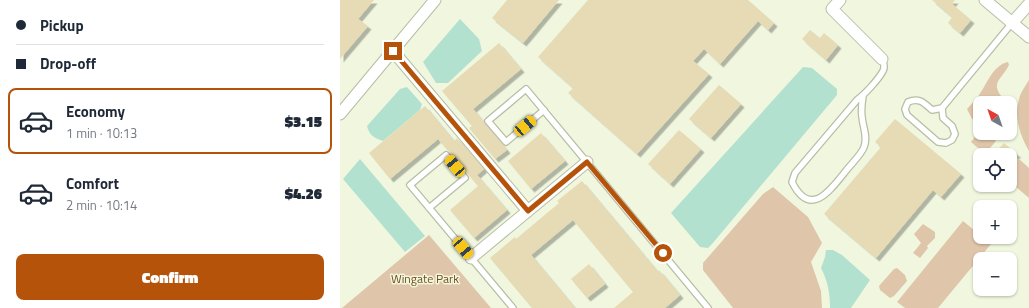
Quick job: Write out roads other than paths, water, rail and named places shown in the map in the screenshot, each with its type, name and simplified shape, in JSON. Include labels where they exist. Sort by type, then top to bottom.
[{"type":"street","points":[[340,114],[435,0]]},
{"type":"street","points":[[840,0],[832,9],[882,59]]},
{"type":"street","points":[[985,0],[1029,38]]},
{"type":"street","points":[[1012,23],[1029,4]]},
{"type":"street","points":[[393,51],[528,211]]},
{"type":"street","points":[[471,258],[587,162]]},
{"type":"lane","points":[[942,108],[943,118],[952,126],[955,134],[952,140],[946,144],[938,142],[906,115],[905,109],[908,102],[914,100],[921,100],[932,110],[942,108],[1012,23]]},
{"type":"lane","points":[[863,96],[861,116],[866,135],[864,148],[826,194],[815,201],[806,199],[796,191],[792,182],[795,173],[857,100],[863,96],[883,70],[884,63],[882,59]]},
{"type":"lane","points":[[544,110],[506,142],[488,120],[526,89],[544,110],[708,308]]},
{"type":"lane","points":[[429,208],[465,178],[446,155],[410,184],[429,208],[513,308]]},
{"type":"park label","name":"Wingate Park","points":[[425,278]]}]
